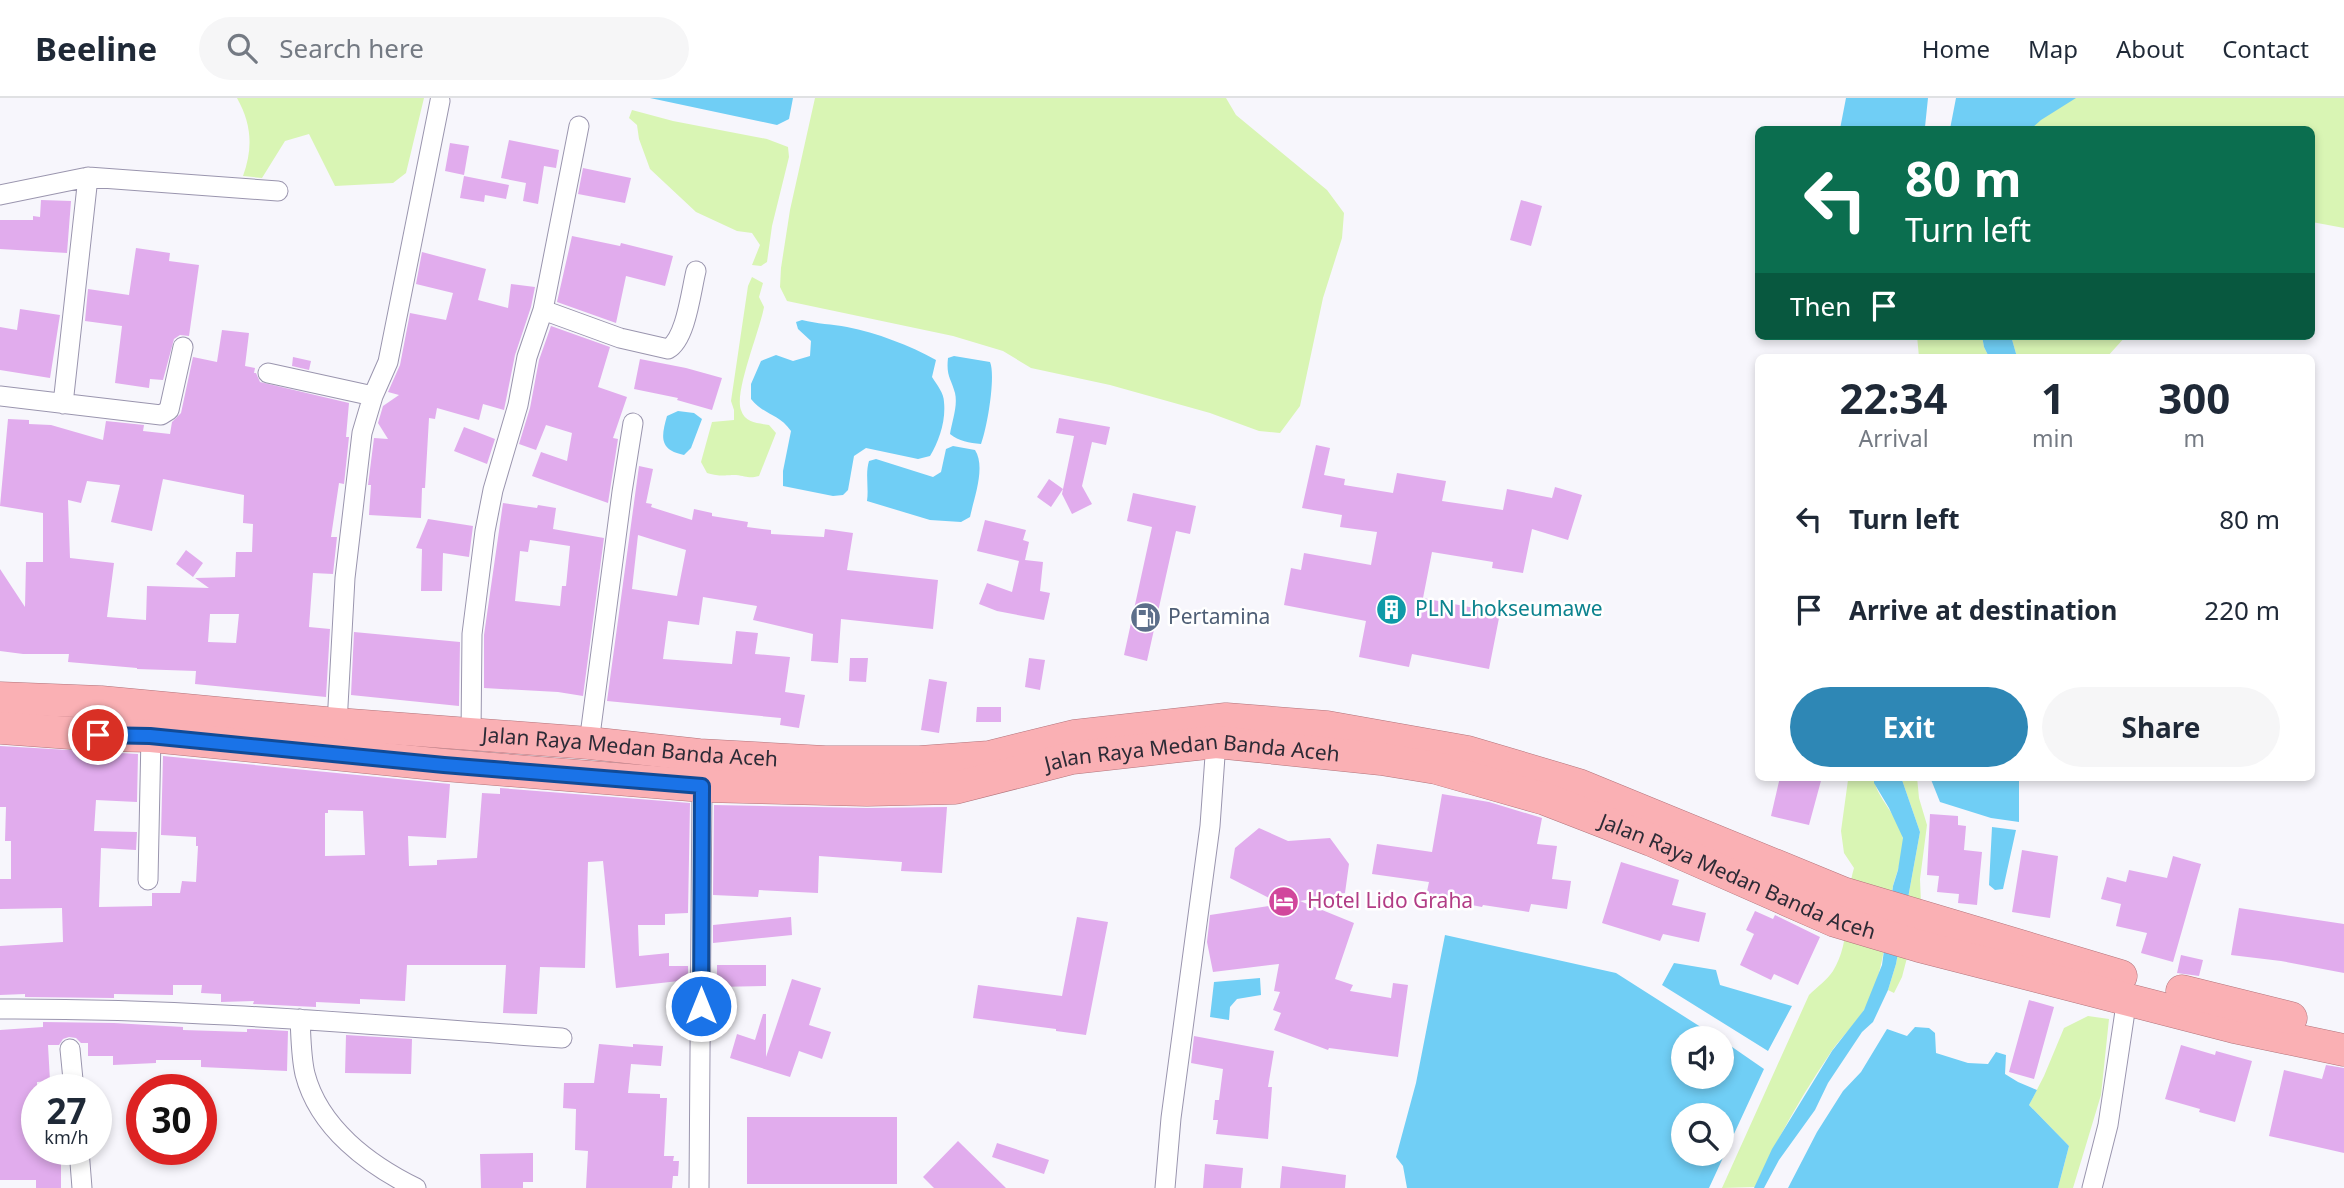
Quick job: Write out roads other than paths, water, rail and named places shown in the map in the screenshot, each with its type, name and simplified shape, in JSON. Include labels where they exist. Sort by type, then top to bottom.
[{"type":"highway","name":"Jalan Raya Medan Banda Aceh","points":[[0,698],[101,702],[337,724],[589,743],[699,755],[825,762],[920,762],[989,757],[1074,736],[1226,719],[1327,727],[1468,752],[1579,785],[1655,829],[1839,907],[2127,998],[2234,1027],[2344,1050]]},
{"type":"highway","name":"Jalan Raya Medan Banda Aceh","points":[[0,728],[150,736],[444,765],[702,786],[867,790],[955,788],[1072,758],[1216,742],[1381,759],[1436,768],[1655,829]]},
{"type":"highway","name":"Jalan Raya Medan Banda Aceh","points":[[1923,933],[2115,974],[2344,1029]]},
{"type":"street","points":[[337,724],[347,565],[362,433],[373,396],[388,362],[440,101]]},
{"type":"street","points":[[471,734],[472,634],[485,531],[493,490],[518,405],[527,357],[543,310],[579,126]]},
{"type":"street","points":[[63,404],[88,177]]},
{"type":"street","points":[[0,195],[88,177],[278,191]]},
{"type":"street","points":[[543,310],[620,338],[668,349],[682,332],[696,271]]},
{"type":"street","points":[[0,396],[153,415],[166,414],[183,347]]},
{"type":"street","points":[[268,373],[373,396]]},
{"type":"street","points":[[589,743],[633,423]]},
{"type":"street","points":[[148,880],[150,736]]},
{"type":"street","points":[[1165,1188],[1171,1118],[1210,826],[1216,742]]},
{"type":"street","points":[[699,1188],[702,786]]},
{"type":"street","points":[[2092,1188],[2108,1125],[2127,998]]},
{"type":"street","points":[[0,1009],[300,1019],[562,1038]]},
{"type":"street","points":[[300,1019],[305,1073],[322,1111],[368,1161],[416,1188]]},
{"type":"street","points":[[70,1049],[72,1074]]},
{"type":"street","points":[[80,1165],[82,1188]]},
{"type":"water","points":[[650,98],[793,98],[789,119],[777,125]]},
{"type":"water","points":[[1846,98],[1928,98],[1925,126],[1841,126]]},
{"type":"water","points":[[1956,98],[2076,98],[2034,126],[1951,126]]},
{"type":"water","points":[[802,320],[870,333],[936,360],[932,377],[943,395],[944,416],[939,437],[930,456],[918,459],[866,448],[854,456],[848,490],[843,495],[833,496],[783,486],[783,471],[791,431],[751,399],[751,384],[761,361],[776,355],[793,361],[810,356],[811,341],[798,329],[796,322]]},
{"type":"water","points":[[1983,340],[2012,340],[2016,354],[1988,354]]},
{"type":"water","points":[[954,356],[990,362],[991,390],[981,444],[964,441],[950,434],[956,398],[948,373],[948,358]]},
{"type":"water","points":[[678,411],[694,413],[702,419],[691,448],[684,455],[670,450],[663,436],[667,416]]},
{"type":"water","points":[[953,446],[975,450],[978,457],[978,483],[970,517],[961,522],[930,520],[867,501],[869,461],[876,459],[933,477],[941,472],[946,449]]},
{"type":"water","points":[[1902,781],[1920,832],[1896,964],[1888,990],[1873,1022],[1862,1032],[1828,1083],[1815,1110],[1779,1160],[1764,1188],[1754,1188],[1772,1149],[1832,1051],[1864,1010],[1882,965],[1903,838],[1874,783]]},
{"type":"water","points":[[1932,781],[2019,781],[2019,822],[1991,818],[1940,802]]},
{"type":"water","points":[[1992,827],[2016,830],[2003,889],[1995,890],[1989,885]]},
{"type":"water","points":[[1445,935],[1616,973],[1699,1026],[1671,1026],[1671,1089],[1734,1089],[1734,1048],[1764,1069],[1734,1134],[1734,1103],[1671,1103],[1671,1166],[1719,1166],[1709,1188],[1407,1188],[1403,1166],[1396,1157],[1416,1083]]},
{"type":"water","points":[[1674,963],[1716,970],[1720,985],[1792,1006],[1768,1051],[1734,1030],[1734,1026],[1728,1026],[1662,985]]},
{"type":"water","points":[[1260,978],[1261,995],[1237,999],[1230,1007],[1229,1020],[1210,1017],[1214,982]]},
{"type":"water","points":[[1915,1027],[1929,1028],[1935,1033],[1936,1053],[1968,1063],[1988,1064],[1996,1052],[2006,1055],[2005,1074],[2037,1090],[2029,1105],[2069,1146],[2058,1188],[1788,1188],[1817,1132],[1843,1091],[1861,1072],[1887,1029],[1907,1036]]},
{"type":"place","name":"PLN Lhokseumawe","points":[[1392,609]]},
{"type":"place","name":"Pertamina","points":[[1145,617]]},
{"type":"place","name":"Hotel Lido Graha","points":[[1284,901]]}]
